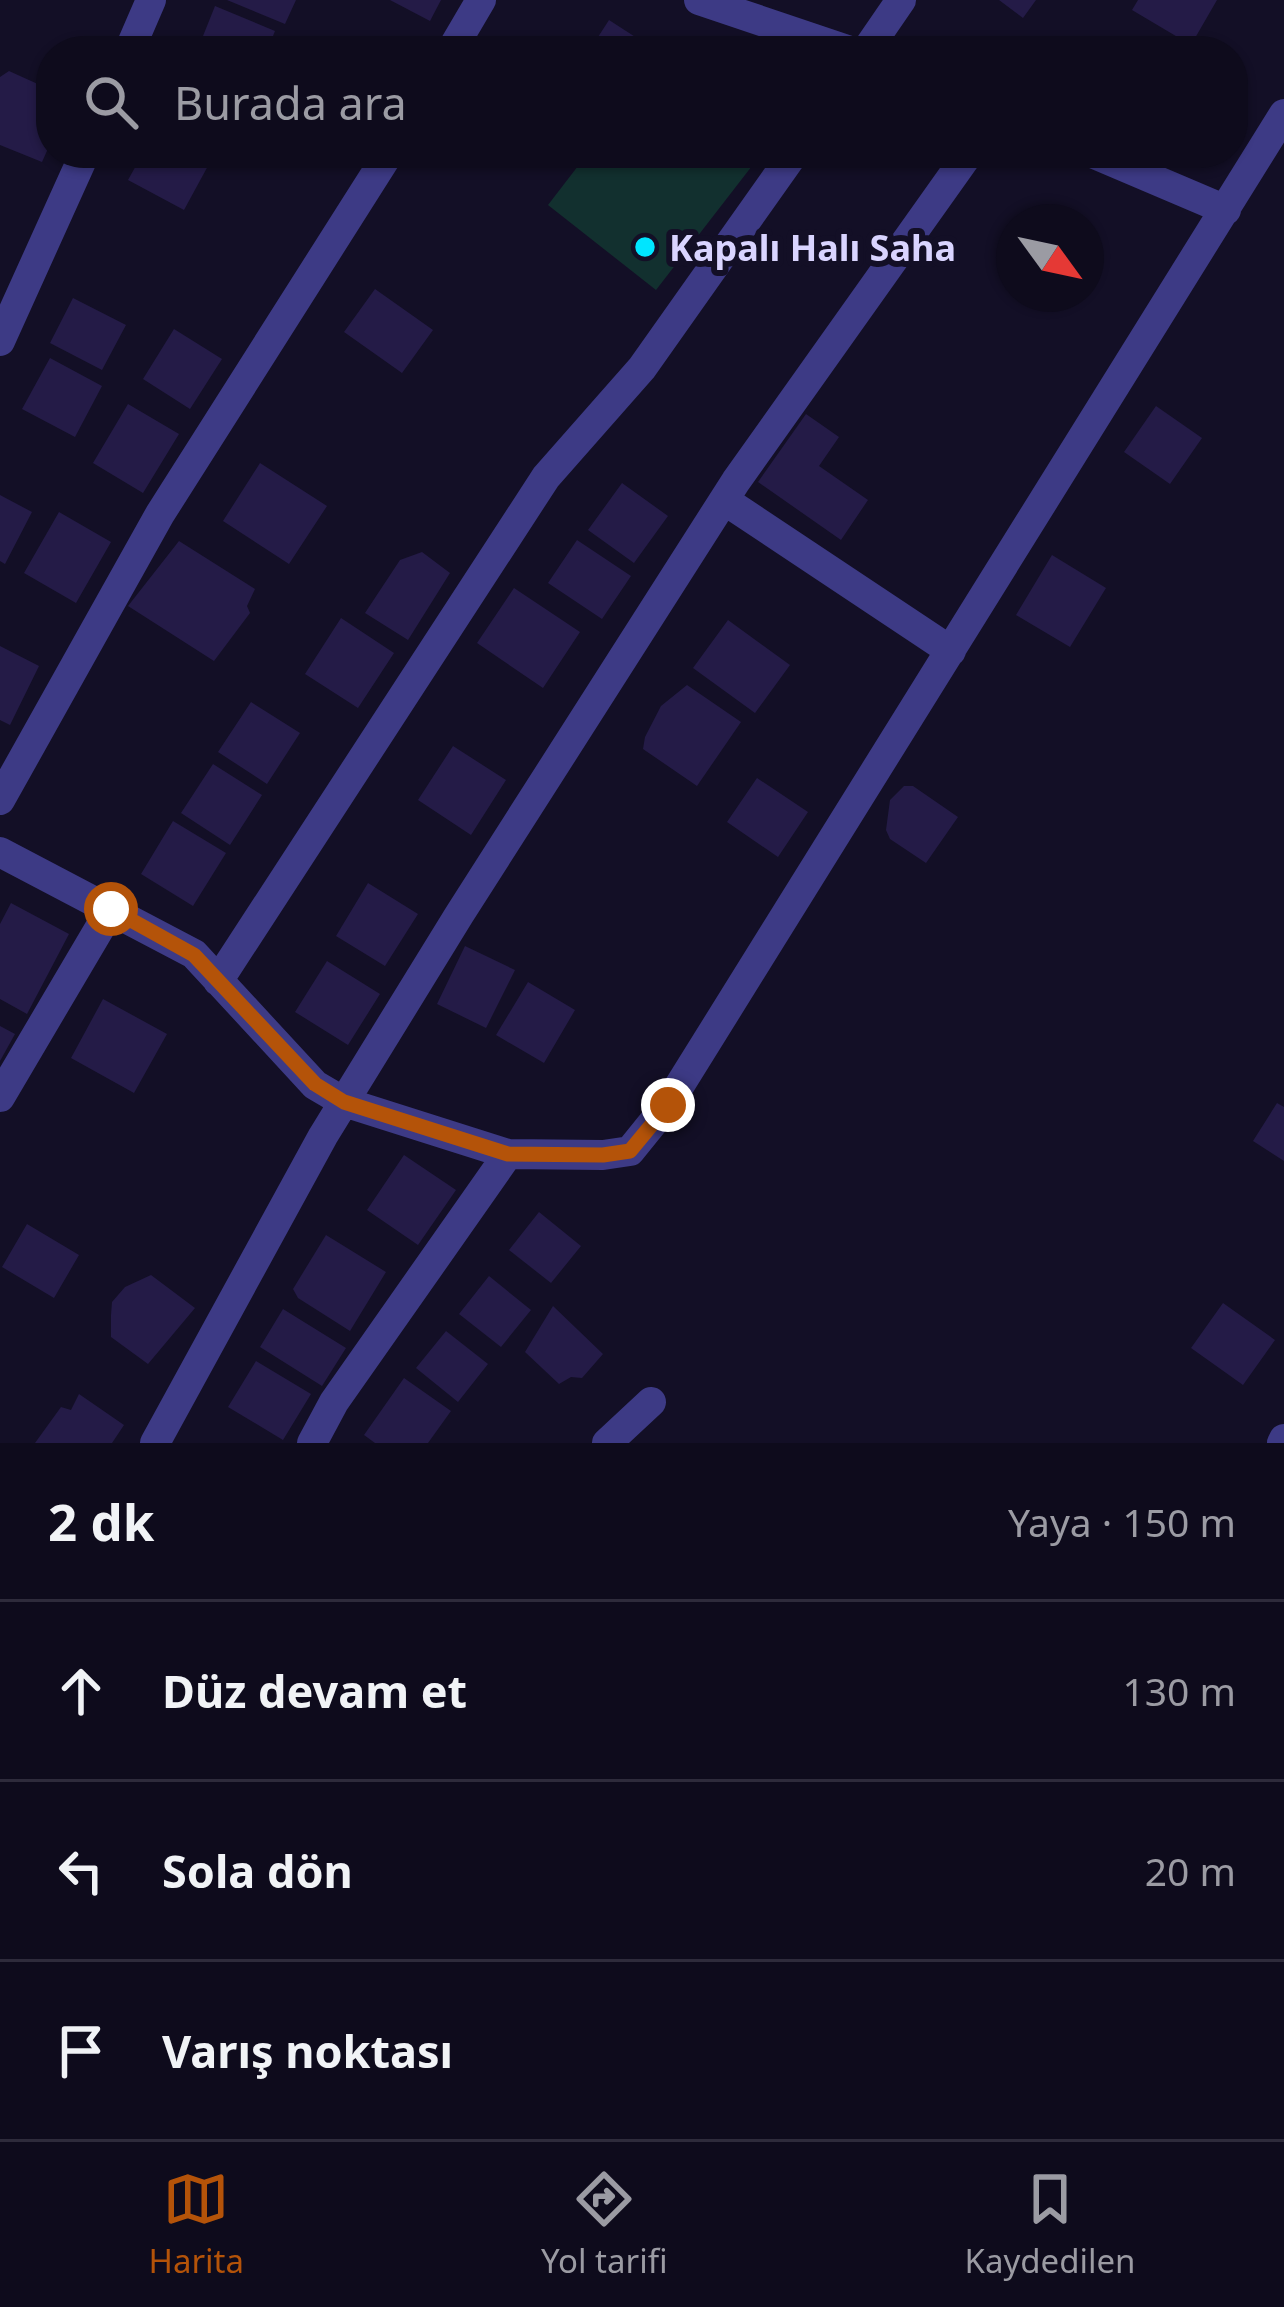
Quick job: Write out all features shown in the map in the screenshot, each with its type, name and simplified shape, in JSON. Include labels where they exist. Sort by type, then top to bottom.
[{"type":"street","points":[[135,36],[151,0]]},
{"type":"street","points":[[460,36],[481,0]]},
{"type":"street","points":[[699,0],[806,36]]},
{"type":"street","points":[[876,36],[901,0]]},
{"type":"street","points":[[0,852],[194,955],[315,1084],[344,1102],[508,1154],[630,1151],[668,1105],[1284,114]]},
{"type":"street","points":[[0,341],[78,168]]},
{"type":"street","points":[[0,800],[160,514],[379,168]]},
{"type":"street","points":[[218,981],[547,477],[641,368],[783,168]]},
{"type":"street","points":[[155,1443],[344,1102],[724,500],[958,168]]},
{"type":"street","points":[[1127,168],[1226,210]]},
{"type":"street","points":[[724,500],[951,651]]},
{"type":"street","points":[[0,1097],[111,909]]},
{"type":"street","points":[[312,1443],[334,1402],[508,1154]]},
{"type":"street","points":[[607,1443],[651,1402]]},
{"type":"green space","name":"Kapalı Halı Saha","points":[[576,168],[750,168],[656,290],[548,205]]},
{"type":"building","points":[[227,0],[296,0],[285,24]]},
{"type":"building","points":[[390,0],[441,0],[430,21]]},
{"type":"building","points":[[999,0],[1036,0],[1023,18]]},
{"type":"building","points":[[1138,0],[1217,0],[1196,36],[1176,36],[1132,10]]},
{"type":"building","points":[[215,6],[275,31],[273,36],[203,36]]},
{"type":"building","points":[[609,20],[634,36],[599,36]]},
{"type":"building","points":[[9,71],[36,83],[36,160],[0,145],[0,77]]},
{"type":"building","points":[[135,168],[207,168],[184,210],[128,180]]},
{"type":"building","points":[[375,289],[433,330],[402,373],[344,332]]},
{"type":"building","points":[[73,298],[126,325],[102,370],[50,343]]},
{"type":"building","points":[[174,329],[222,359],[190,409],[143,379]]},
{"type":"building","points":[[50,358],[102,386],[75,437],[22,409]]},
{"type":"building","points":[[128,404],[179,434],[143,493],[93,463]]},
{"type":"building","points":[[1156,406],[1202,438],[1170,484],[1124,452]]},
{"type":"building","points":[[806,414],[839,437],[819,466],[868,500],[841,540],[758,482]]},
{"type":"building","points":[[260,463],[327,506],[289,564],[223,521]]},
{"type":"building","points":[[622,483],[668,516],[634,563],[588,530]]},
{"type":"building","points":[[0,495],[32,512],[5,564],[0,561]]},
{"type":"building","points":[[59,512],[111,542],[76,603],[24,573]]},
{"type":"building","points":[[577,540],[631,576],[602,619],[548,583]]},
{"type":"building","points":[[179,541],[255,589],[247,606],[250,613],[214,661],[128,606]]},
{"type":"building","points":[[422,552],[450,573],[408,640],[365,613],[400,560]]},
{"type":"building","points":[[1052,555],[1106,588],[1070,647],[1016,615]]},
{"type":"building","points":[[514,588],[580,632],[543,688],[477,643]]},
{"type":"building","points":[[341,618],[394,653],[358,708],[305,674]]},
{"type":"building","points":[[728,620],[790,665],[755,713],[693,668]]},
{"type":"building","points":[[0,646],[39,666],[10,725],[0,720]]},
{"type":"building","points":[[687,685],[741,722],[697,786],[643,749],[661,706]]},
{"type":"building","points":[[251,702],[300,733],[267,784],[218,752]]},
{"type":"building","points":[[453,746],[506,780],[471,835],[418,800]]},
{"type":"building","points":[[213,764],[262,795],[230,845],[181,813]]},
{"type":"building","points":[[757,778],[808,812],[778,857],[727,822]]},
{"type":"building","points":[[904,786],[913,786],[958,817],[926,863],[890,839],[886,830],[890,800]]},
{"type":"building","points":[[173,821],[226,853],[193,906],[141,874]]},
{"type":"building","points":[[368,883],[418,914],[385,966],[336,936]]},
{"type":"building","points":[[11,903],[69,934],[27,1014],[0,999],[0,924]]},
{"type":"building","points":[[465,946],[515,970],[486,1028],[437,1004]]},
{"type":"building","points":[[327,961],[380,994],[348,1045],[295,1012]]},
{"type":"building","points":[[528,982],[575,1010],[544,1063],[496,1035]]},
{"type":"building","points":[[103,999],[167,1034],[134,1093],[71,1058]]},
{"type":"building","points":[[0,1026],[15,1034],[0,1061]]},
{"type":"building","points":[[1277,1103],[1284,1107],[1284,1161],[1253,1141]]},
{"type":"building","points":[[404,1155],[456,1190],[418,1245],[367,1210]]},
{"type":"building","points":[[539,1212],[581,1246],[551,1283],[509,1250]]},
{"type":"building","points":[[27,1224],[79,1255],[54,1298],[2,1267]]},
{"type":"building","points":[[326,1235],[386,1272],[350,1331],[298,1298],[293,1289]]},
{"type":"building","points":[[151,1275],[195,1308],[148,1364],[111,1337],[111,1315],[112,1302],[125,1287]]},
{"type":"building","points":[[489,1276],[531,1310],[501,1347],[459,1314]]},
{"type":"building","points":[[1223,1303],[1275,1340],[1243,1385],[1191,1348]]},
{"type":"building","points":[[553,1306],[603,1354],[582,1378],[571,1377],[559,1384],[525,1352]]},
{"type":"building","points":[[283,1309],[346,1348],[322,1386],[260,1347]]},
{"type":"building","points":[[446,1331],[488,1364],[458,1402],[416,1368]]},
{"type":"building","points":[[256,1361],[311,1394],[283,1440],[228,1407]]},
{"type":"building","points":[[404,1378],[451,1411],[428,1443],[375,1443],[364,1435]]},
{"type":"building","points":[[79,1394],[124,1425],[112,1443],[35,1443],[61,1407],[71,1410]]},
{"type":"place","name":"Kapalı Halı Saha","points":[[645,247]]},
{"type":"route","points":[[111,909],[194,955],[315,1084],[344,1102],[508,1154],[603,1155],[630,1151],[668,1105]]}]
